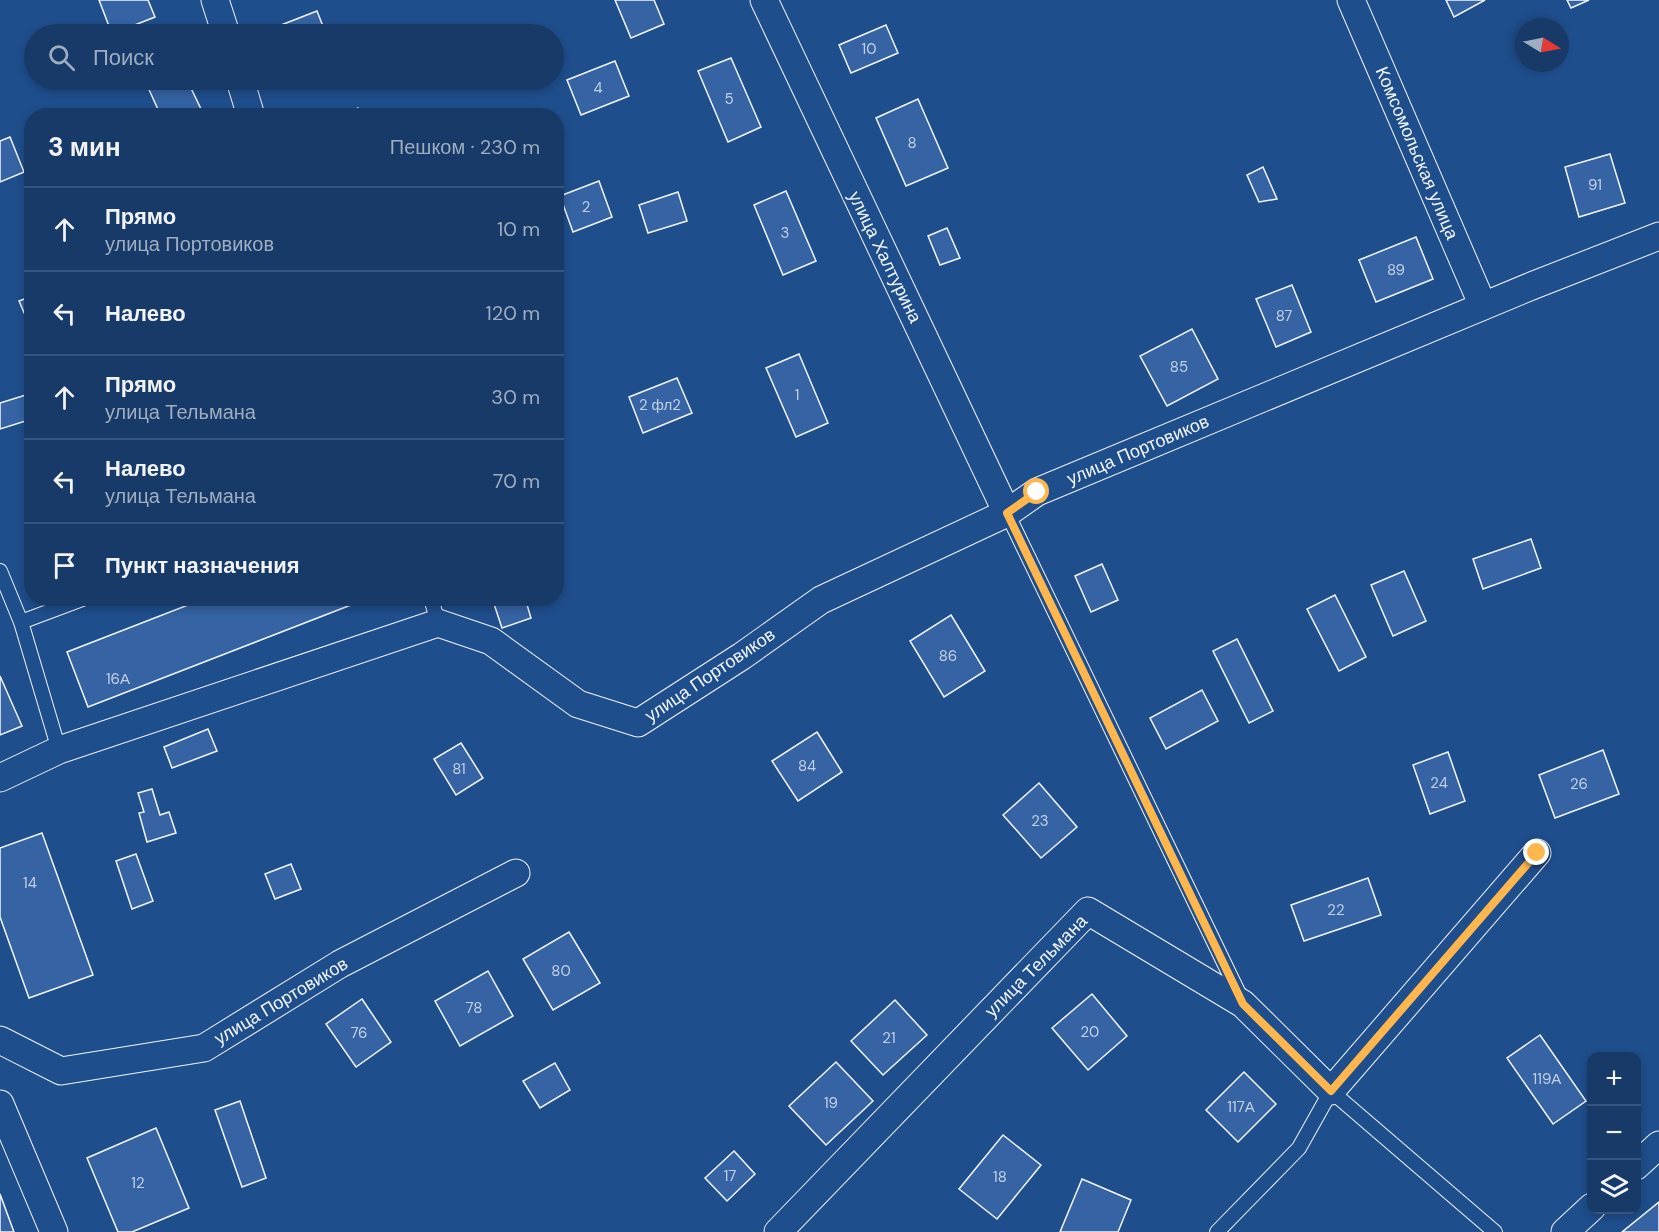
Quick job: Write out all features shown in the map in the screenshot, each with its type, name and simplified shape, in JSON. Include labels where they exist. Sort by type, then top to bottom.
[{"type":"street","points":[[215,0],[223,24]]},
{"type":"street","name":"улица Халтурина","points":[[764,0],[1007,513]]},
{"type":"street","name":"Комсомольская улица","points":[[1351,0],[1483,306]]},
{"type":"street","points":[[243,90],[249,108]]},
{"type":"street","name":"улица Портовиков","points":[[435,611],[491,641],[578,704],[638,723],[742,656],[821,600],[1007,513],[1037,492],[1483,306],[1659,236]]},
{"type":"street","points":[[0,778],[60,750],[435,611]]},
{"type":"street","points":[[1331,1091],[1537,853]]},
{"type":"street","name":"улица Портовиков","points":[[0,1040],[61,1071],[204,1048],[340,964],[516,873]]},
{"type":"street","name":"улица Тельмана","points":[[778,1232],[1089,910],[1243,1004],[1331,1091]]},
{"type":"street","points":[[0,1104],[54,1232]]},
{"type":"street","points":[[1641,1161],[1659,1145]]},
{"type":"street","points":[[1564,1232],[1587,1211]]},
{"type":"lane","points":[[1007,513],[1243,1004]]},
{"type":"lane","points":[[0,571],[21,622],[60,750]]},
{"type":"lane","points":[[21,622],[64,606]]},
{"type":"lane","points":[[1217,1232],[1299,1148],[1331,1091],[1495,1232]]},
{"type":"building","points":[[99,0],[148,0],[155,17],[137,24],[108,24]]},
{"type":"building","points":[[615,0],[654,0],[664,24],[631,38]]},
{"type":"building","points":[[1446,0],[1485,0],[1454,17]]},
{"type":"building","points":[[1567,0],[1589,0],[1571,8]]},
{"type":"building","points":[[317,11],[322,24],[284,24]]},
{"type":"building","points":[[886,25],[898,53],[851,73],[839,45]]},
{"type":"building","points":[[731,58],[761,127],[728,142],[698,71]]},
{"type":"building","points":[[615,61],[629,96],[581,115],[567,80]]},
{"type":"building","points":[[149,90],[192,90],[201,108],[157,108]]},
{"type":"building","points":[[918,99],[948,168],[906,186],[876,118]]},
{"type":"building","points":[[10,137],[24,172],[0,182],[0,141]]},
{"type":"building","points":[[1610,154],[1625,203],[1579,217],[1565,167]]},
{"type":"building","points":[[1263,167],[1277,199],[1259,202],[1247,175]]},
{"type":"building","points":[[599,181],[612,217],[573,232],[564,207],[564,194]]},
{"type":"building","points":[[786,191],[816,261],[783,275],[754,205]]},
{"type":"building","points":[[678,192],[687,221],[648,233],[639,205]]},
{"type":"building","points":[[947,228],[960,258],[940,265],[928,236]]},
{"type":"building","points":[[1416,237],[1433,279],[1376,302],[1359,260]]},
{"type":"building","points":[[1292,285],[1311,332],[1276,347],[1256,299]]},
{"type":"building","points":[[24,299],[24,313],[19,301]]},
{"type":"building","points":[[1192,329],[1218,379],[1167,406],[1140,356]]},
{"type":"building","points":[[799,354],[828,423],[796,437],[766,368]]},
{"type":"building","points":[[677,378],[692,413],[643,433],[629,397]]},
{"type":"building","points":[[24,396],[24,422],[0,429],[0,403]]},
{"type":"building","points":[[1531,539],[1541,568],[1483,589],[1473,559]]},
{"type":"building","points":[[1102,564],[1118,600],[1091,612],[1075,576]]},
{"type":"building","points":[[1404,571],[1426,621],[1393,636],[1371,585]]},
{"type":"building","points":[[1335,595],[1366,657],[1339,671],[1307,609]]},
{"type":"building","points":[[185,606],[348,606],[88,707],[67,652]]},
{"type":"building","points":[[495,606],[527,606],[531,618],[502,628]]},
{"type":"building","points":[[951,615],[985,671],[944,697],[910,641]]},
{"type":"building","points":[[1237,639],[1273,711],[1249,723],[1213,651]]},
{"type":"building","points":[[0,676],[22,726],[0,735]]},
{"type":"building","points":[[1202,690],[1218,721],[1166,749],[1150,718]]},
{"type":"building","points":[[208,729],[217,751],[172,768],[164,747]]},
{"type":"building","points":[[817,732],[842,772],[798,801],[772,761]]},
{"type":"building","points":[[461,743],[483,778],[456,795],[434,759]]},
{"type":"building","points":[[1603,750],[1619,794],[1555,818],[1539,775]]},
{"type":"building","points":[[1448,752],[1465,801],[1430,814],[1413,765]]},
{"type":"building","points":[[1039,783],[1077,827],[1041,858],[1003,815]]},
{"type":"building","points":[[152,789],[160,815],[169,812],[176,833],[147,842],[139,813],[144,812],[138,793]]},
{"type":"building","points":[[42,833],[93,975],[29,998],[0,917],[0,848]]},
{"type":"building","points":[[136,854],[153,901],[132,909],[116,861]]},
{"type":"building","points":[[291,864],[301,889],[275,899],[265,874]]},
{"type":"building","points":[[1368,878],[1381,915],[1304,941],[1291,905]]},
{"type":"building","points":[[569,932],[600,983],[553,1010],[523,959]]},
{"type":"building","points":[[488,971],[513,1016],[460,1046],[435,1001]]},
{"type":"building","points":[[1092,994],[1127,1036],[1088,1070],[1052,1028]]},
{"type":"building","points":[[362,999],[391,1042],[356,1067],[326,1024]]},
{"type":"building","points":[[895,1000],[927,1035],[883,1075],[851,1041]]},
{"type":"building","points":[[1540,1035],[1586,1101],[1553,1124],[1507,1058]]},
{"type":"building","points":[[836,1062],[873,1101],[826,1145],[789,1106]]},
{"type":"building","points":[[555,1063],[570,1090],[540,1108],[523,1081]]},
{"type":"building","points":[[1244,1072],[1276,1104],[1238,1142],[1206,1110]]},
{"type":"building","points":[[240,1101],[266,1178],[242,1187],[215,1110]]},
{"type":"building","points":[[156,1128],[189,1208],[132,1232],[118,1232],[87,1158]]},
{"type":"building","points":[[1003,1135],[1041,1165],[997,1219],[959,1189]]},
{"type":"building","points":[[734,1151],[755,1174],[727,1201],[705,1178]]},
{"type":"building","points":[[1082,1179],[1131,1200],[1118,1232],[1060,1232]]},
{"type":"building","points":[[0,1194],[14,1232],[0,1232]]},
{"type":"building","points":[[1659,1202],[1659,1232],[1622,1232]]},
{"type":"route","points":[[1037,492],[1007,513],[1243,1004],[1331,1091],[1537,853]]}]
